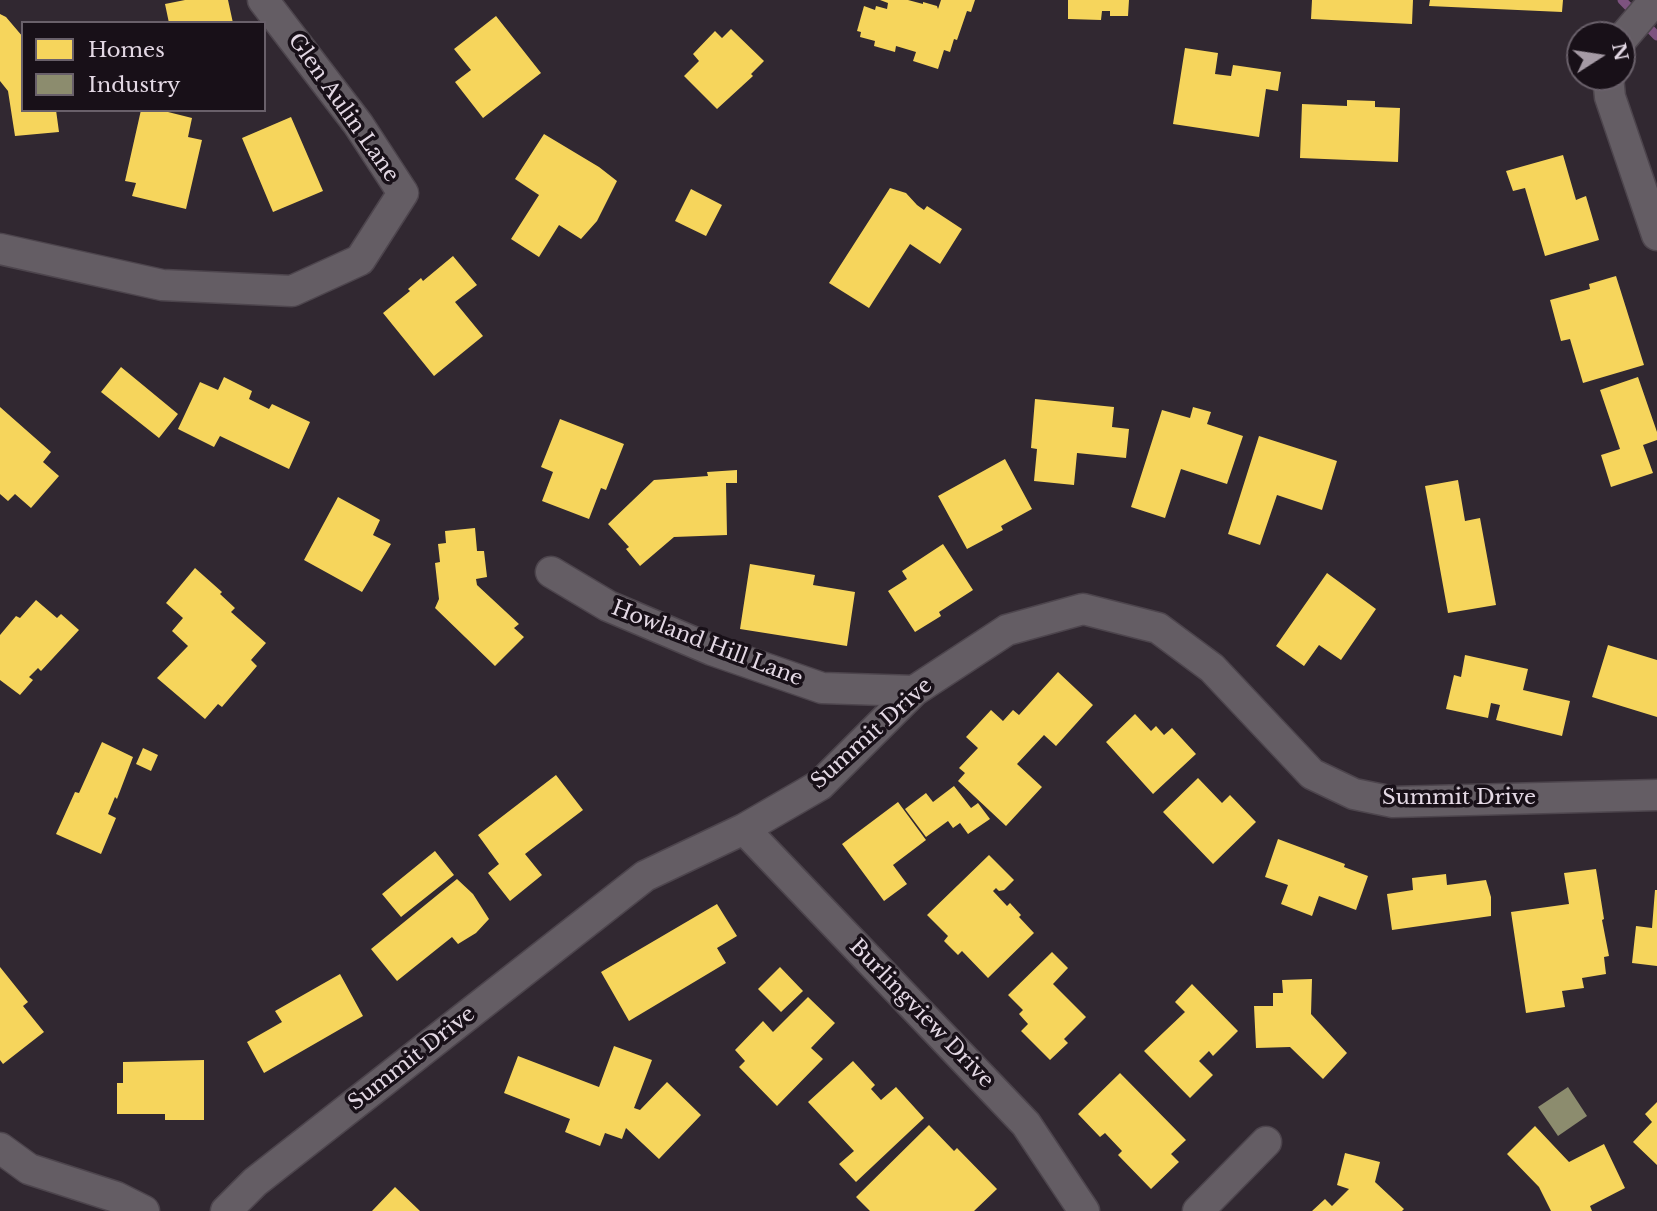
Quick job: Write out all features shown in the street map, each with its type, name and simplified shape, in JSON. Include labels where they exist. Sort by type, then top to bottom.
[{"type":"street","name":"Glen Aulin Lane","points":[[0,249],[162,285],[292,291],[359,260],[403,193],[358,124],[263,0]]},
{"type":"street","points":[[1636,22],[1655,0]]},
{"type":"street","points":[[1609,91],[1657,235]]},
{"type":"street","name":"Howland Hill Lane","points":[[551,572],[608,606],[712,650],[822,688],[914,691]]},
{"type":"street","name":"Summit Drive","points":[[226,1211],[255,1182],[645,876],[744,829],[820,785],[914,691],[1007,630],[1083,609],[1158,628],[1212,668],[1312,774],[1354,794],[1393,802],[1657,795]]},
{"type":"street","name":"Burlingview Drive","points":[[744,829],[1026,1124],[1084,1211]]},
{"type":"street","points":[[1198,1211],[1266,1142]]},
{"type":"street","points":[[0,1148],[29,1170],[116,1197],[144,1211]]},
{"type":"building: Homes","points":[[185,0],[228,0],[233,21],[169,21],[165,4]]},
{"type":"building: Homes","points":[[880,0],[923,2],[937,6],[938,9],[941,0],[975,0],[971,12],[967,11],[950,52],[944,50],[938,69],[913,61],[916,52],[896,46],[895,52],[874,46],[875,41],[860,37],[861,32],[857,31],[864,6],[875,10],[876,6],[887,9],[888,3]]},
{"type":"building: Homes","points":[[1068,0],[1129,0],[1128,16],[1110,16],[1110,11],[1102,11],[1101,20],[1068,19]]},
{"type":"building: Homes","points":[[1312,0],[1413,0],[1412,24],[1311,19]]},
{"type":"building: Homes","points":[[1430,0],[1563,0],[1562,12],[1429,6]]},
{"type":"building: Homes","points":[[0,14],[21,35],[21,112],[56,112],[59,132],[15,136],[8,91],[0,81]]},
{"type":"building: Homes","points":[[496,16],[541,73],[483,118],[455,82],[471,70],[454,49]]},
{"type":"building: Homes","points":[[731,29],[764,61],[751,74],[753,76],[717,109],[684,76],[699,61],[693,54],[715,31],[722,38]]},
{"type":"building: Homes","points":[[1185,48],[1218,53],[1215,74],[1231,76],[1233,65],[1281,72],[1278,91],[1266,89],[1259,137],[1173,124]]},
{"type":"building: Homes","points":[[1347,100],[1375,101],[1375,107],[1400,108],[1398,162],[1300,158],[1302,104],[1347,106]]},
{"type":"building: Homes","points":[[141,112],[168,112],[192,118],[188,137],[202,140],[186,209],[132,196],[136,183],[125,181]]},
{"type":"building: Homes","points":[[291,117],[323,191],[273,212],[242,138]]},
{"type":"building: Homes","points":[[544,134],[617,181],[597,221],[581,239],[559,225],[539,257],[511,239],[539,195],[515,179]]},
{"type":"building: Homes","points":[[1563,155],[1576,200],[1586,196],[1599,240],[1545,256],[1525,188],[1513,191],[1506,171]]},
{"type":"building: Homes","points":[[890,188],[906,193],[924,210],[927,206],[962,229],[940,264],[910,244],[869,308],[829,283]]},
{"type":"building: Homes","points":[[691,189],[722,205],[706,236],[675,221]]},
{"type":"building: Homes","points":[[453,256],[477,285],[455,302],[483,336],[434,376],[383,313],[410,291],[408,289],[421,278],[423,281]]},
{"type":"building: Homes","points":[[1616,276],[1644,365],[1583,383],[1570,339],[1561,341],[1550,300],[1590,289],[1589,284]]},
{"type":"building: Homes","points":[[121,367],[178,414],[159,438],[101,392]]},
{"type":"building: Homes","points":[[224,377],[252,391],[249,399],[269,409],[272,404],[310,422],[289,469],[220,436],[214,447],[178,429],[200,382],[218,390]]},
{"type":"building: Homes","points":[[1638,377],[1657,432],[1657,440],[1643,445],[1653,473],[1611,487],[1601,455],[1620,449],[1600,390]]},
{"type":"building: Homes","points":[[1035,399],[1114,407],[1112,427],[1129,429],[1126,458],[1077,453],[1074,485],[1034,481],[1037,449],[1031,448]]},
{"type":"building: Homes","points":[[0,407],[51,452],[43,462],[59,476],[31,508],[15,494],[8,501],[0,494]]},
{"type":"building: Homes","points":[[1193,407],[1211,412],[1207,424],[1243,436],[1227,484],[1181,469],[1165,518],[1131,507],[1162,410],[1190,418]]},
{"type":"building: Homes","points":[[560,419],[624,444],[606,490],[601,488],[589,519],[542,501],[553,472],[541,467]]},
{"type":"building: Homes","points":[[1259,436],[1337,461],[1322,510],[1277,495],[1260,545],[1228,534]]},
{"type":"building: Homes","points":[[1005,459],[1032,509],[1001,526],[1003,530],[967,549],[938,496]]},
{"type":"building: Homes","points":[[737,470],[737,483],[726,483],[727,535],[674,537],[640,566],[626,549],[629,547],[608,524],[654,480],[708,476],[707,472]]},
{"type":"building: Homes","points":[[1458,480],[1465,521],[1480,518],[1496,605],[1448,613],[1425,486]]},
{"type":"building: Homes","points":[[338,497],[380,520],[373,535],[391,544],[362,592],[304,560]]},
{"type":"building: Homes","points":[[475,528],[477,551],[484,551],[487,577],[476,579],[477,585],[519,624],[514,628],[524,637],[495,666],[435,608],[439,599],[435,563],[440,562],[438,544],[446,543],[445,531]]},
{"type":"building: Homes","points":[[943,544],[973,590],[939,612],[941,616],[915,632],[888,591],[907,579],[902,571]]},
{"type":"building: Homes","points":[[750,564],[815,575],[813,585],[855,592],[847,646],[740,629]]},
{"type":"building: Homes","points":[[195,568],[222,592],[220,594],[235,608],[231,612],[266,643],[251,660],[257,666],[222,707],[218,704],[205,719],[157,678],[188,646],[172,631],[183,618],[166,603]]},
{"type":"building: Homes","points":[[1327,573],[1376,609],[1341,660],[1319,645],[1304,666],[1276,646]]},
{"type":"building: Homes","points":[[36,600],[57,618],[61,614],[79,630],[41,671],[38,668],[29,677],[33,680],[20,695],[0,680],[0,635],[16,616],[20,618]]},
{"type":"building: Homes","points":[[1608,645],[1657,660],[1657,717],[1592,697]]},
{"type":"building: Homes","points":[[1465,655],[1528,669],[1523,690],[1570,701],[1562,736],[1496,720],[1500,705],[1491,703],[1488,718],[1446,709],[1454,675],[1461,677]]},
{"type":"building: Homes","points":[[1058,672],[1093,705],[1056,746],[1044,735],[1017,764],[1042,787],[1006,826],[958,781],[965,773],[959,768],[978,748],[966,737],[991,710],[1003,721],[1013,710],[1019,715]]},
{"type":"building: Homes","points":[[1135,714],[1151,731],[1156,726],[1164,735],[1172,728],[1196,754],[1153,794],[1106,742]]},
{"type":"building: Homes","points":[[102,742],[133,757],[117,799],[115,797],[108,814],[116,818],[101,854],[56,834],[75,792],[79,793]]},
{"type":"building: Homes","points":[[143,748],[158,755],[151,771],[136,764]]},
{"type":"building: Homes","points":[[556,775],[583,810],[525,854],[542,875],[510,901],[488,873],[499,864],[478,835]]},
{"type":"building: Homes","points":[[1198,778],[1222,803],[1230,795],[1256,822],[1213,864],[1163,812]]},
{"type":"building: Homes","points":[[954,786],[971,808],[978,803],[990,819],[968,834],[960,823],[953,828],[948,821],[926,837],[905,809],[926,793],[933,802]]},
{"type":"building: Homes","points":[[898,802],[926,840],[893,865],[907,884],[884,901],[842,844]]},
{"type":"building: Homes","points":[[1278,839],[1345,864],[1344,867],[1368,876],[1356,910],[1319,896],[1312,916],[1281,904],[1288,885],[1265,877]]},
{"type":"building: Homes","points":[[435,851],[454,875],[401,917],[382,894]]},
{"type":"building: Homes","points":[[989,855],[1014,880],[1004,890],[999,891],[996,888],[993,891],[1007,906],[1010,903],[1034,933],[988,978],[962,951],[958,955],[944,941],[948,936],[927,915]]},
{"type":"building: Homes","points":[[1596,869],[1609,956],[1604,957],[1606,974],[1582,978],[1584,988],[1562,991],[1565,1007],[1526,1013],[1511,912],[1569,904],[1564,873]]},
{"type":"building: Homes","points":[[1446,874],[1447,885],[1486,880],[1491,897],[1491,916],[1392,930],[1387,894],[1413,890],[1412,878]]},
{"type":"building: Homes","points":[[457,879],[473,894],[489,919],[476,933],[458,944],[452,937],[397,981],[371,949]]},
{"type":"building: Homes","points":[[1655,890],[1657,966],[1632,963],[1636,926],[1652,928]]},
{"type":"building: Homes","points":[[717,904],[737,936],[717,948],[726,963],[629,1021],[601,972]]},
{"type":"building: Homes","points":[[1052,952],[1068,968],[1053,984],[1086,1017],[1064,1039],[1068,1043],[1050,1060],[1021,1031],[1028,1024],[1019,1014],[1023,1010],[1008,995]]},
{"type":"building: Homes","points":[[0,967],[28,1002],[23,1006],[44,1032],[3,1064],[0,1060]]},
{"type":"building: Homes","points":[[780,967],[803,991],[781,1012],[758,989]]},
{"type":"building: Homes","points":[[340,974],[363,1016],[264,1073],[247,1042],[282,1022],[275,1011]]},
{"type":"building: Homes","points":[[1312,979],[1311,1014],[1347,1053],[1323,1079],[1290,1047],[1256,1048],[1254,1006],[1273,1006],[1273,993],[1283,993],[1282,980]]},
{"type":"building: Homes","points":[[1192,984],[1238,1031],[1213,1056],[1209,1051],[1199,1061],[1213,1075],[1190,1098],[1144,1051],[1185,1012],[1175,1002]]},
{"type":"building: Homes","points":[[808,997],[835,1023],[811,1048],[823,1059],[777,1106],[739,1067],[745,1061],[735,1050],[763,1021],[773,1032]]},
{"type":"building: Homes","points":[[614,1046],[652,1060],[634,1108],[640,1110],[667,1082],[701,1115],[659,1159],[626,1128],[622,1139],[605,1133],[600,1146],[565,1132],[570,1119],[504,1093],[518,1056],[599,1087]]},
{"type":"building: Homes","points":[[204,1060],[204,1120],[165,1120],[165,1114],[117,1114],[117,1083],[123,1083],[123,1062]]},
{"type":"building: Homes","points":[[853,1061],[875,1085],[871,1089],[881,1100],[896,1087],[924,1118],[856,1182],[839,1164],[854,1151],[808,1102]]},
{"type":"building: Homes","points":[[1120,1073],[1186,1140],[1171,1154],[1179,1162],[1151,1189],[1118,1155],[1122,1151],[1105,1133],[1100,1137],[1078,1114]]},
{"type":"building: Homes","points":[[1657,1102],[1657,1165],[1633,1142],[1652,1122],[1645,1114]]},
{"type":"building: Homes","points":[[929,1125],[954,1151],[957,1148],[997,1189],[974,1211],[870,1211],[856,1197]]},
{"type":"building: Homes","points":[[1535,1126],[1569,1162],[1604,1144],[1625,1188],[1590,1206],[1592,1211],[1551,1211],[1539,1187],[1507,1154]]},
{"type":"building: Homes","points":[[1345,1153],[1380,1162],[1375,1182],[1404,1209],[1312,1211],[1325,1199],[1332,1206],[1349,1189],[1337,1185]]},
{"type":"building: Homes","points":[[395,1187],[420,1211],[372,1211]]},
{"type":"building: Industry","points":[[1568,1087],[1587,1116],[1558,1136],[1538,1107]]},
{"type":"waterway","points":[[1622,0],[1657,36]]}]
